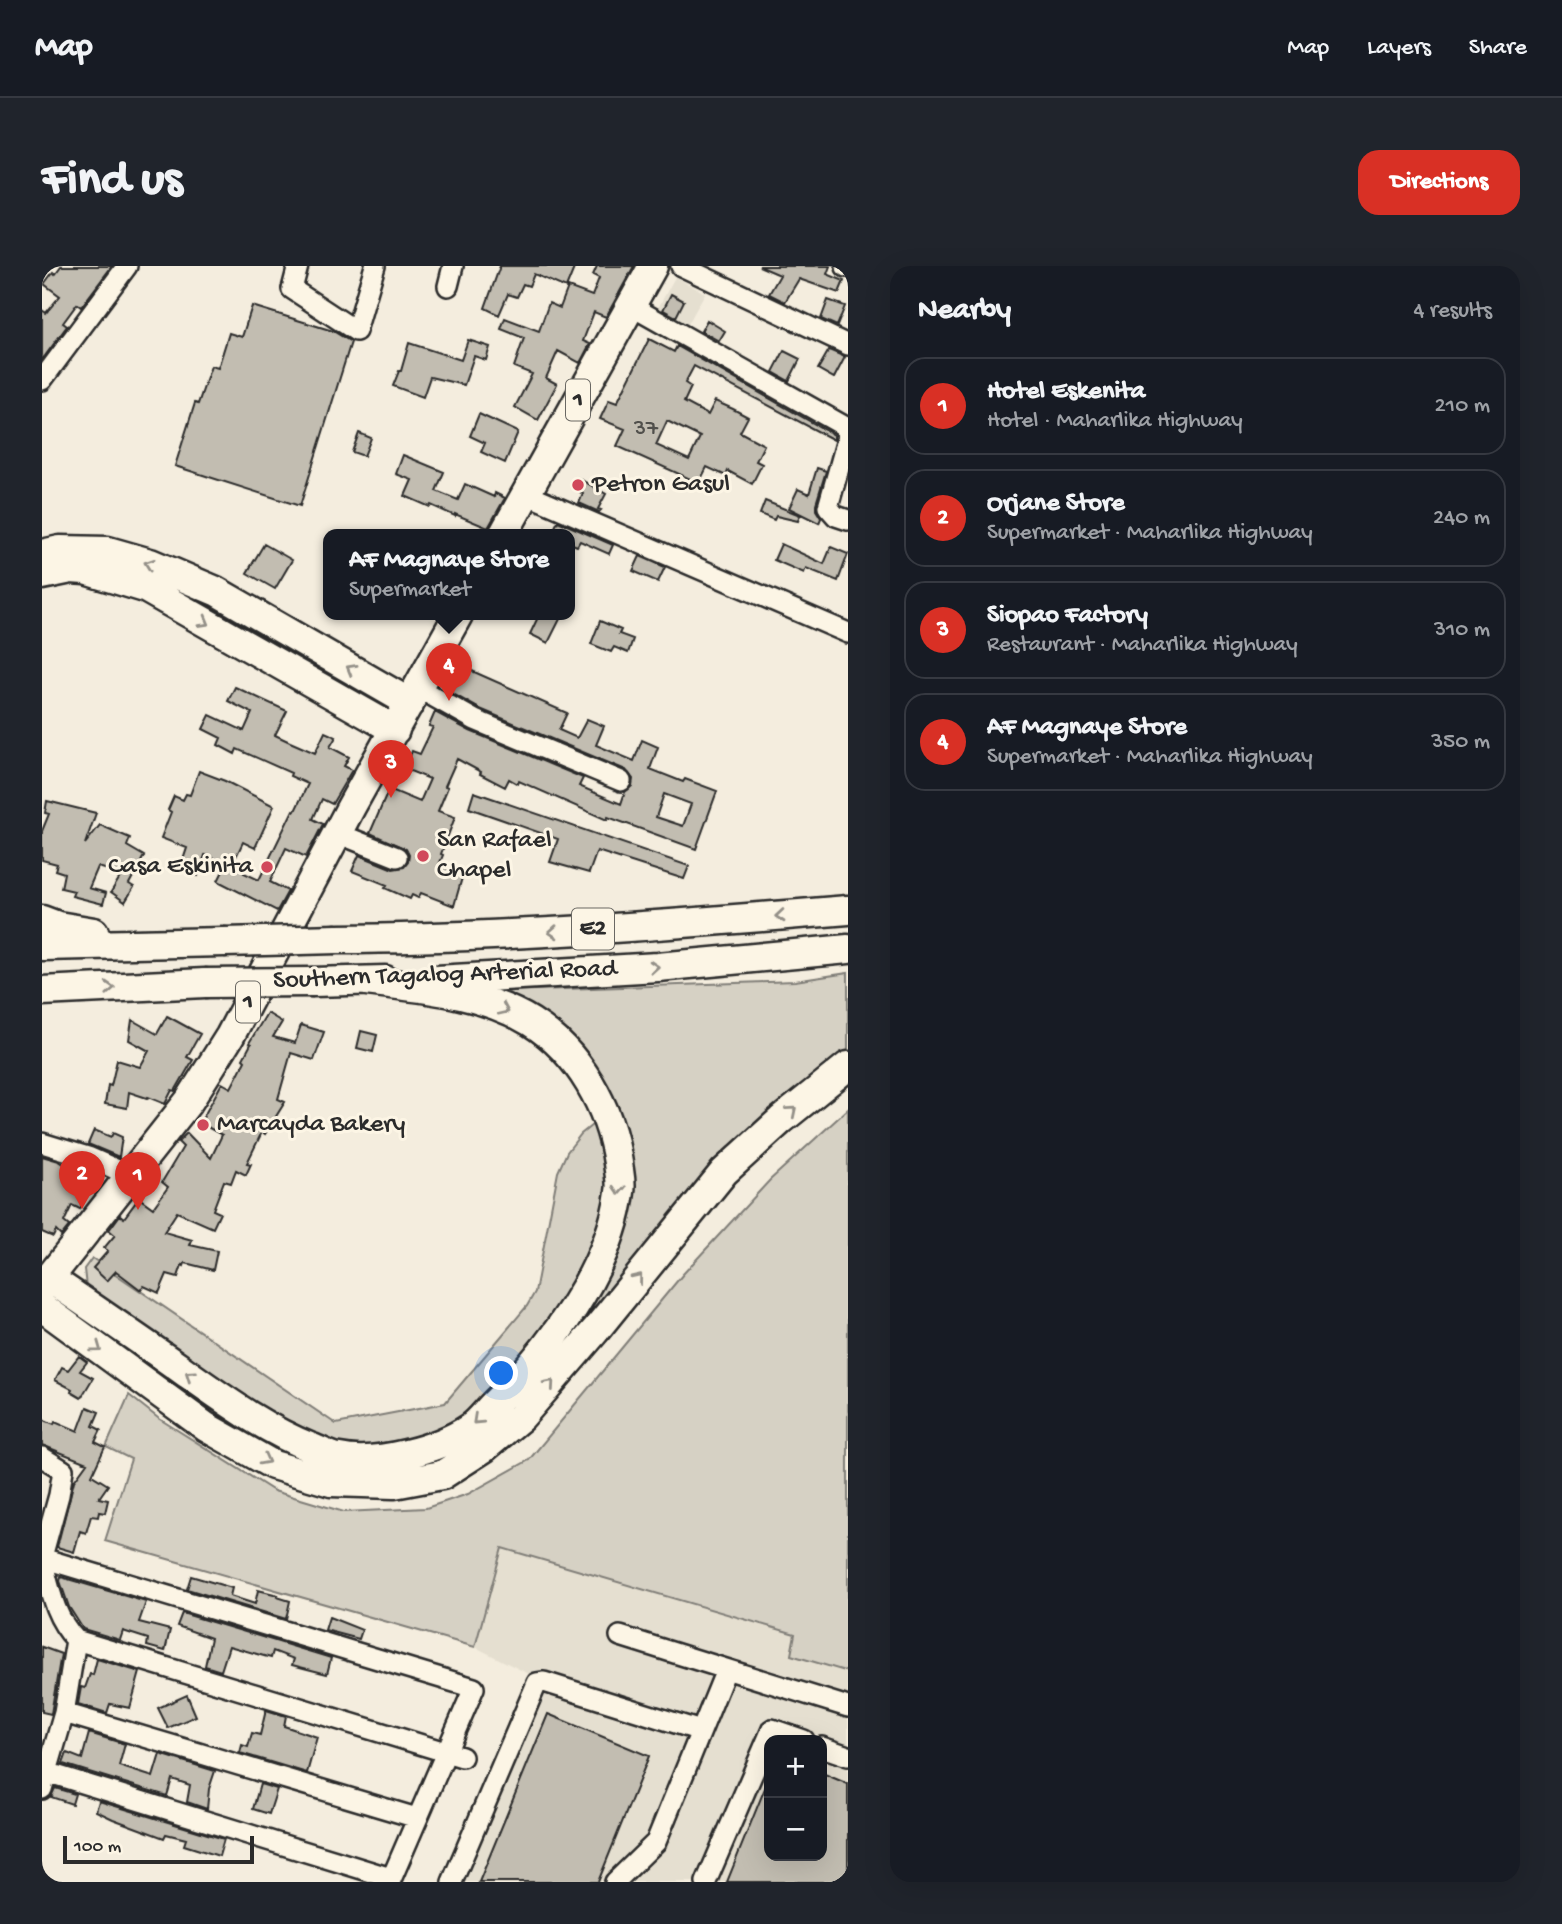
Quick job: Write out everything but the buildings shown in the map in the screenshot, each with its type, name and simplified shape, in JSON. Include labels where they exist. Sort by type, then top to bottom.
[{"type":"highway","name":"1","points":[[506,529],[653,266]]},
{"type":"highway","points":[[42,554],[60,550],[108,551],[150,563],[216,591],[414,696]]},
{"type":"highway","points":[[42,575],[71,569],[85,570],[145,588],[396,730]]},
{"type":"highway","name":"1","points":[[44,1279],[189,1101],[230,1035],[337,833],[455,620]]},
{"type":"highway","name":"Southern Tagalog Arterial Road","points":[[42,946],[447,938],[848,910]]},
{"type":"highway","points":[[42,920],[58,926],[173,944]]},
{"type":"highway","name":"Southern Tagalog Arterial Road","points":[[42,991],[205,983],[467,979],[658,967],[848,948]]},
{"type":"highway","points":[[44,1279],[285,1437],[339,1458],[382,1459],[430,1448],[470,1428],[512,1387],[554,1334],[584,1288],[612,1233],[621,1188],[614,1139],[593,1088],[569,1054],[531,1022],[491,1004],[447,992],[366,981]]},
{"type":"highway","points":[[42,1307],[206,1427],[273,1465],[331,1482],[394,1484],[442,1475],[484,1448],[521,1417],[595,1331],[724,1172],[781,1120],[848,1066]]},
{"type":"street","points":[[42,380],[128,266]]},
{"type":"street","points":[[299,266],[292,289],[356,331],[375,266]]},
{"type":"street","points":[[448,286],[453,266]]},
{"type":"street","points":[[681,266],[848,345]]},
{"type":"street","points":[[631,306],[844,426],[848,436],[828,507],[836,516],[848,520]]},
{"type":"street","points":[[526,494],[848,633]]},
{"type":"street","points":[[414,696],[621,781]]},
{"type":"street","points":[[337,833],[397,858]]},
{"type":"street","points":[[42,1143],[88,1157],[130,1175]]},
{"type":"street","points":[[42,1457],[63,1470],[42,1558],[62,1626],[76,1640],[455,1753]]},
{"type":"street","points":[[42,1558],[474,1688],[455,1753],[417,1818],[390,1880],[44,1781],[64,1713],[76,1640]]},
{"type":"street","points":[[620,1636],[848,1707]]},
{"type":"street","points":[[615,1882],[656,1842],[726,1670]]},
{"type":"street","points":[[452,1882],[537,1683],[544,1682],[701,1731]]},
{"type":"street","points":[[64,1713],[417,1818]]},
{"type":"street","points":[[769,1735],[772,1729],[789,1735]]},
{"type":"street","points":[[706,1882],[764,1748]]},
{"type":"street","points":[[827,1748],[848,1756]]},
{"type":"shaded area","points":[[675,277],[705,293],[681,337],[651,321]]},
{"type":"shaded area","points":[[848,973],[848,1055],[586,1326],[575,1318],[623,1220],[581,1058],[476,992],[795,981]]},
{"type":"shaded area","points":[[848,1109],[848,1672],[791,1655],[795,1634],[502,1548],[475,1647],[105,1541],[131,1459],[106,1447],[129,1395],[158,1418],[274,1491],[344,1512],[426,1508],[468,1494],[529,1460],[683,1274],[770,1180]]},
{"type":"shaded area","points":[[597,1121],[612,1198],[580,1285],[485,1398],[453,1424],[416,1441],[375,1447],[342,1445],[300,1431],[97,1299],[86,1287],[84,1269],[92,1258],[336,1424],[445,1403],[527,1306],[535,1292],[558,1172],[567,1152],[581,1134]]},
{"type":"shaded area","points":[[502,1547],[796,1634],[791,1655],[848,1672],[848,1882],[439,1882],[529,1674],[475,1647]]},
{"type":"place","name":"Petron Gasul","points":[[578,485]]},
{"type":"place","name":"AF Magnaye Store","points":[[449,701]]},
{"type":"place","name":"Siopao Factory","points":[[391,798]]},
{"type":"place","name":"San Rafael Chapel","points":[[423,856]]},
{"type":"place","name":"Casa Eskinita","points":[[267,867]]},
{"type":"place","name":"Marcayda Bakery","points":[[203,1125]]},
{"type":"place","name":"Orjane Store","points":[[82,1209]]},
{"type":"place","name":"Hotel Eskenita","points":[[138,1210]]}]
